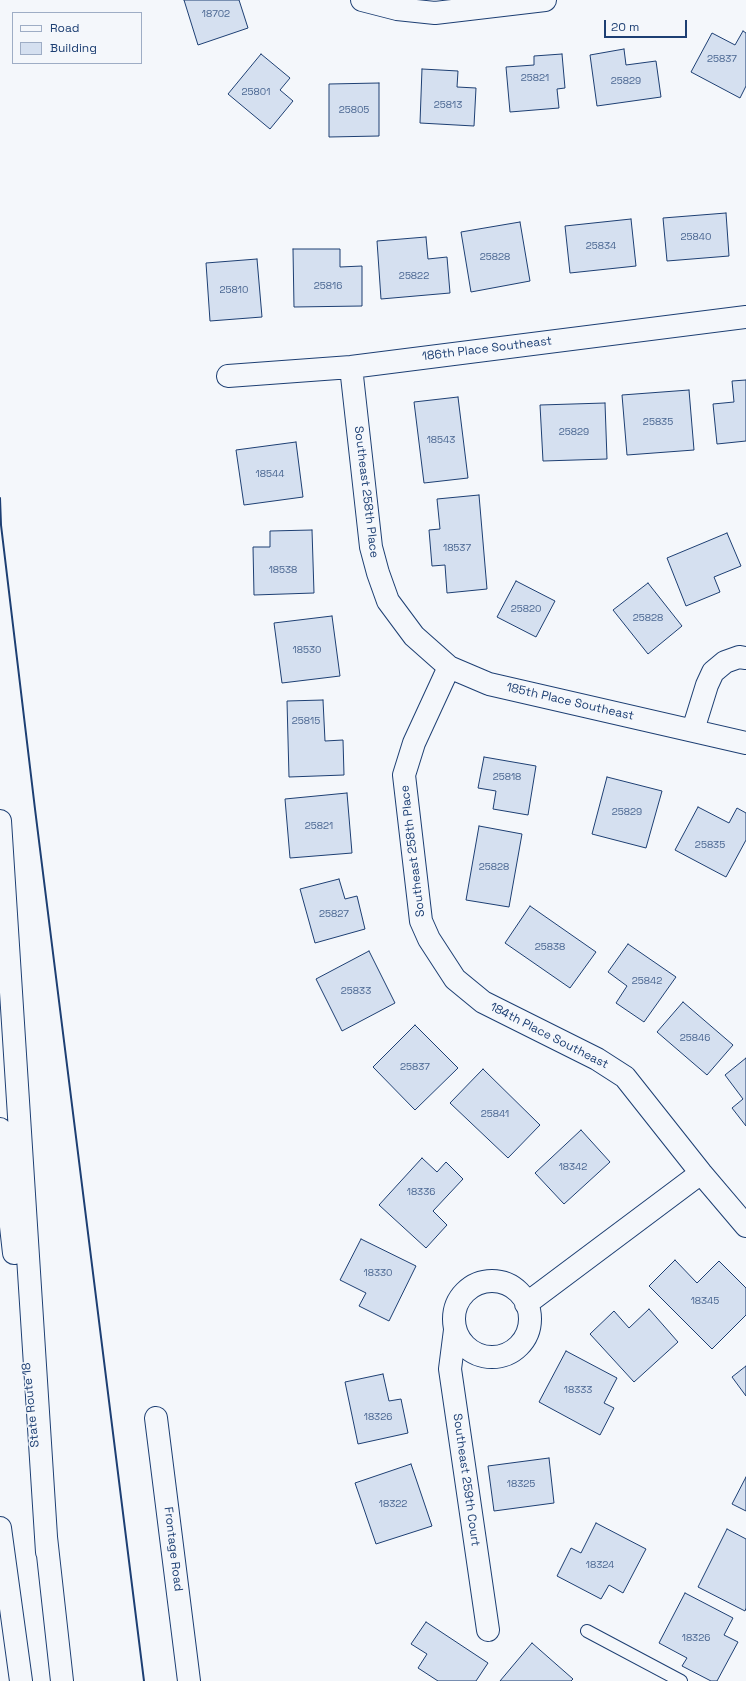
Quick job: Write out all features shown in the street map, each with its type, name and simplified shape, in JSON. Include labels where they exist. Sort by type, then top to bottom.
[{"type":"main road","points":[[362,0],[397,9],[435,13],[545,0]]},
{"type":"main road","name":"186th Place Southeast","points":[[228,376],[351,366],[746,317]]},
{"type":"main road","name":"Southeast 258th Place","points":[[351,366],[371,548],[378,573],[388,601],[414,636],[449,667],[414,743],[404,775],[421,921],[429,939]]},
{"type":"main road","points":[[693,730],[707,685],[713,672],[725,662],[739,657],[746,658]]},
{"type":"main road","name":"185th Place Southeast","points":[[449,667],[489,684],[746,743]]},
{"type":"main road","points":[[0,821],[47,1552]]},
{"type":"main road","name":"184th Place Southeast","points":[[429,939],[454,979],[483,1002],[597,1059],[625,1077],[701,1173],[746,1226]]},
{"type":"main road","name":"State Route 18","points":[[0,1129],[62,1681]]},
{"type":"main road","points":[[455,1330],[460,1341],[470,1350],[480,1355],[493,1357],[505,1355],[515,1348],[523,1339],[528,1328],[530,1316],[526,1304],[701,1173]]},
{"type":"main road","name":"Southeast 259th Court","points":[[488,1630],[450,1369],[455,1330],[454,1318],[456,1305],[463,1294],[472,1286],[485,1282],[497,1281],[510,1286],[520,1293],[526,1304]]},
{"type":"main road","name":"Frontage Road","points":[[156,1418],[189,1681]]},
{"type":"main road","points":[[0,1528],[21,1681]]},
{"type":"lane","points":[[587,1631],[681,1681]]},
{"type":"building","points":[[184,0],[239,0],[248,28],[198,45]]},
{"type":"building","points":[[743,31],[746,33],[746,86],[740,98],[691,72],[712,33],[735,45]]},
{"type":"building","points":[[624,49],[626,65],[656,61],[661,97],[597,106],[590,55]]},
{"type":"building","points":[[261,54],[290,78],[280,90],[293,101],[270,129],[228,94]]},
{"type":"building","points":[[562,54],[565,88],[557,89],[559,108],[510,112],[506,67],[534,65],[534,56]]},
{"type":"building","points":[[422,69],[458,71],[457,87],[476,88],[474,126],[420,123]]},
{"type":"building","points":[[379,83],[379,136],[329,137],[329,84]]},
{"type":"building","points":[[726,213],[729,256],[667,261],[663,218]]},
{"type":"building","points":[[631,219],[636,266],[570,273],[565,226]]},
{"type":"building","points":[[520,222],[530,281],[471,292],[461,232]]},
{"type":"building","points":[[426,237],[428,259],[447,257],[450,293],[381,299],[377,241]]},
{"type":"building","points":[[293,249],[340,249],[340,267],[362,266],[362,306],[294,307]]},
{"type":"building","points":[[257,259],[262,317],[210,321],[206,263]]},
{"type":"building","points":[[746,380],[746,441],[717,444],[713,404],[734,402],[732,381]]},
{"type":"building","points":[[689,390],[694,450],[627,455],[622,395]]},
{"type":"building","points":[[458,397],[468,478],[424,483],[414,402]]},
{"type":"building","points":[[605,403],[607,459],[543,461],[540,405]]},
{"type":"building","points":[[296,442],[303,497],[244,505],[236,450]]},
{"type":"building","points":[[479,495],[487,589],[447,593],[445,565],[432,566],[429,530],[440,529],[437,499]]},
{"type":"building","points":[[312,530],[314,593],[254,595],[253,547],[270,547],[270,531]]},
{"type":"building","points":[[727,533],[741,566],[714,577],[720,592],[686,606],[667,558]]},
{"type":"building","points":[[516,581],[555,601],[536,637],[497,617]]},
{"type":"building","points":[[648,583],[682,626],[648,654],[613,610]]},
{"type":"building","points":[[332,616],[340,676],[282,683],[274,623]]},
{"type":"building","points":[[323,700],[325,741],[343,740],[344,775],[289,777],[287,701]]},
{"type":"building","points":[[484,757],[536,766],[528,815],[493,809],[496,791],[478,788]]},
{"type":"building","points":[[607,777],[662,791],[646,848],[592,834]]},
{"type":"building","points":[[347,793],[352,853],[290,858],[285,799]]},
{"type":"building","points":[[698,807],[729,823],[737,808],[746,813],[746,840],[726,877],[675,850]]},
{"type":"building","points":[[479,826],[522,834],[509,907],[466,900]]},
{"type":"building","points":[[339,879],[345,899],[357,896],[365,929],[315,943],[300,889]]},
{"type":"building","points":[[530,906],[596,952],[570,988],[505,943]]},
{"type":"building","points":[[628,944],[676,977],[644,1022],[616,1003],[627,986],[608,972]]},
{"type":"building","points":[[369,951],[395,1003],[342,1031],[316,979]]},
{"type":"building","points":[[683,1002],[733,1045],[707,1075],[657,1032]]},
{"type":"building","points":[[415,1025],[458,1068],[415,1110],[373,1067]]},
{"type":"building","points":[[746,1058],[746,1126],[732,1108],[743,1099],[725,1075]]},
{"type":"building","points":[[483,1069],[540,1125],[508,1158],[450,1103]]},
{"type":"building","points":[[581,1130],[610,1162],[564,1204],[535,1173]]},
{"type":"building","points":[[422,1158],[437,1172],[446,1162],[463,1179],[433,1211],[447,1225],[426,1248],[379,1205]]},
{"type":"building","points":[[361,1239],[416,1266],[389,1321],[359,1306],[366,1293],[340,1280]]},
{"type":"building","points":[[675,1260],[697,1283],[719,1261],[746,1288],[746,1315],[712,1349],[649,1286]]},
{"type":"building","points":[[649,1309],[678,1342],[634,1382],[590,1334],[614,1311],[629,1328]]},
{"type":"building","points":[[566,1351],[617,1378],[604,1403],[614,1408],[600,1435],[539,1402]]},
{"type":"building","points":[[746,1366],[746,1396],[732,1377]]},
{"type":"building","points":[[383,1374],[389,1401],[401,1399],[408,1433],[358,1444],[345,1382]]},
{"type":"building","points":[[549,1458],[554,1503],[494,1511],[488,1466]]},
{"type":"building","points":[[411,1464],[432,1526],[376,1544],[355,1483]]},
{"type":"building","points":[[746,1477],[746,1511],[732,1504]]},
{"type":"building","points":[[596,1523],[646,1549],[623,1593],[609,1585],[601,1599],[557,1576],[571,1548],[581,1553]]},
{"type":"building","points":[[727,1529],[746,1539],[745,1611],[698,1587]]},
{"type":"building","points":[[685,1593],[733,1618],[724,1635],[738,1642],[717,1681],[711,1681],[682,1666],[687,1658],[659,1643]]},
{"type":"building","points":[[426,1622],[488,1663],[476,1681],[438,1681],[418,1668],[427,1654],[411,1644]]},
{"type":"building","points":[[532,1643],[573,1679],[571,1681],[500,1681]]},
{"type":"wall","points":[[0,498],[1,525],[35,809],[144,1681]]}]
